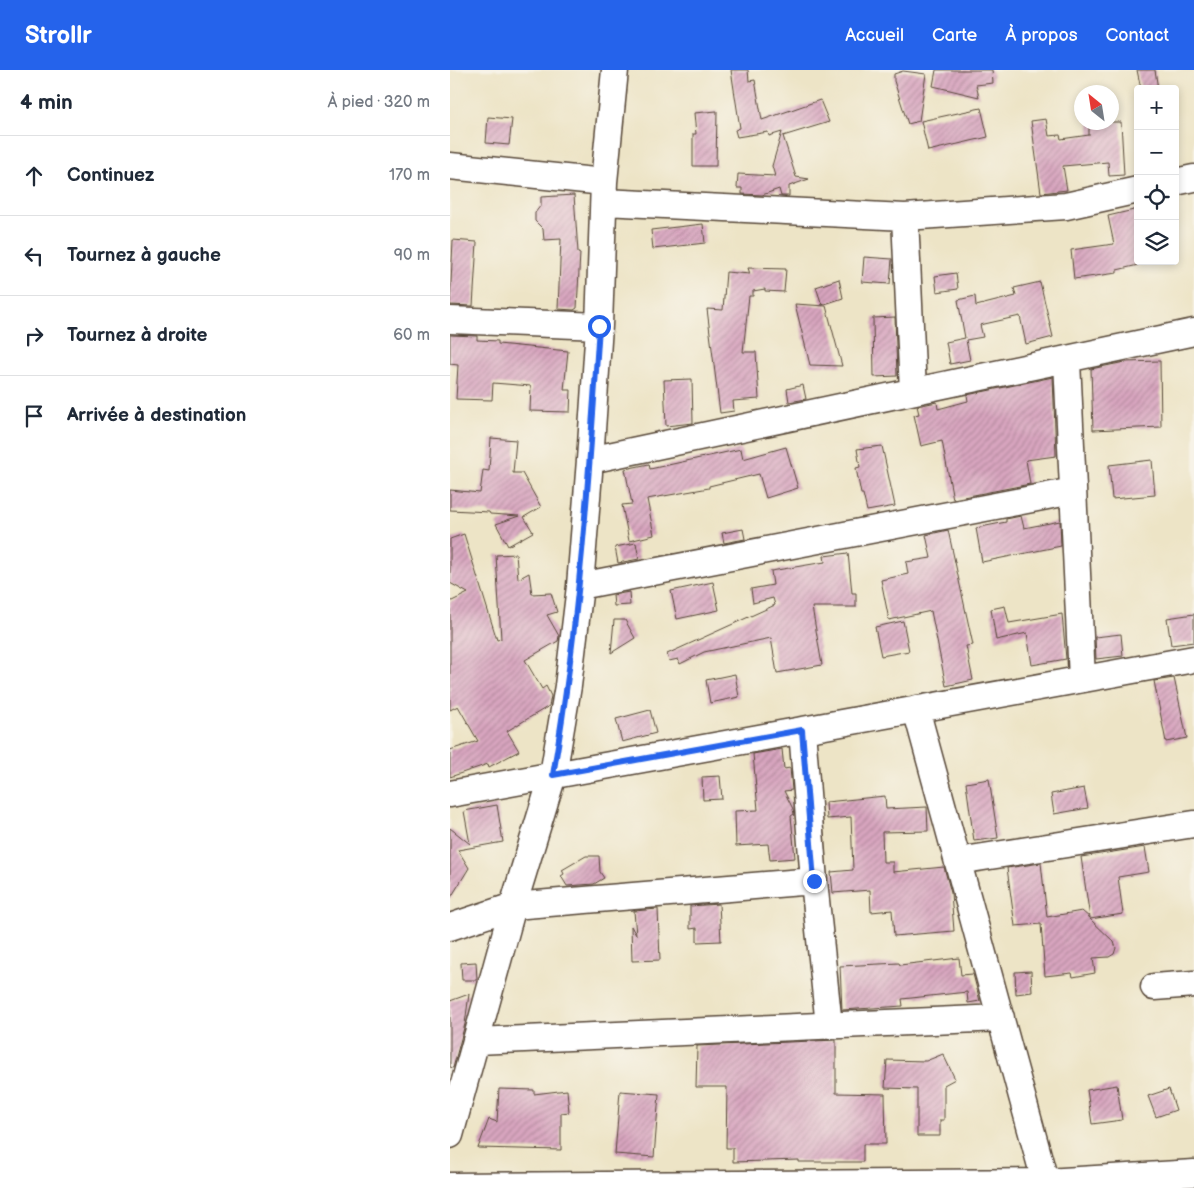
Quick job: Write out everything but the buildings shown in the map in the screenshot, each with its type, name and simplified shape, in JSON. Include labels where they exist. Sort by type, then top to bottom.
[{"type":"street","points":[[450,1135],[513,906],[553,775],[568,686],[580,586],[590,460],[599,326],[604,192],[615,70]]},
{"type":"street","points":[[450,166],[604,192],[905,217],[1066,206],[1134,191]]},
{"type":"street","points":[[1179,181],[1194,178]]},
{"type":"street","points":[[905,217],[914,391]]},
{"type":"street","points":[[450,320],[599,326]]},
{"type":"street","points":[[590,460],[914,391],[1067,361],[1194,332]]},
{"type":"street","points":[[1067,361],[1082,679]]},
{"type":"street","points":[[580,586],[1073,491]]},
{"type":"street","points":[[450,794],[1194,659]]},
{"type":"street","points":[[916,709],[1047,1185]]},
{"type":"street","points":[[802,730],[814,881],[829,1026]]},
{"type":"street","points":[[958,861],[1194,824]]},
{"type":"street","points":[[450,927],[513,906],[814,881]]},
{"type":"street","points":[[1154,988],[1194,984]]},
{"type":"street","points":[[477,1041],[1001,1018]]},
{"type":"street","points":[[450,1186],[1047,1185],[1190,1178]]},
{"type":"route","points":[[599,326],[580,586],[568,686],[553,775],[802,730],[814,881]]}]
